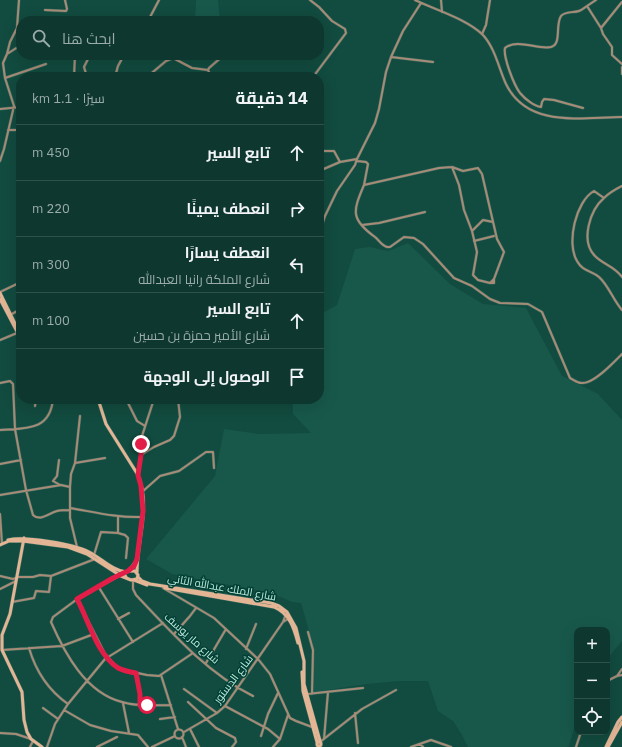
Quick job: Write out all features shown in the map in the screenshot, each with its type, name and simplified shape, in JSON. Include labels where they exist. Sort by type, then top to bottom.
[{"type":"main road","points":[[0,292],[16,326]]},
{"type":"main road","points":[[0,299],[16,331]]},
{"type":"main road","points":[[100,404],[106,424],[138,475],[142,492],[142,517],[137,559],[138,577],[133,580]]},
{"type":"main road","points":[[1,544],[14,538],[77,546],[117,570],[137,572]]},
{"type":"main road","points":[[24,540],[10,614],[2,635],[2,650],[22,692],[27,732],[32,740],[42,747]]},
{"type":"main road","name":"شارع الملك عبدالله الثاني","points":[[24,540],[72,548],[95,559],[119,575],[133,580],[178,591],[266,605],[278,608],[286,613]]},
{"type":"main road","points":[[126,577],[124,575],[134,566],[137,559]]},
{"type":"main road","name":"شارع الملك عبدالله الثاني","points":[[138,577],[142,581],[150,584],[271,603],[279,606],[286,613],[296,628],[304,661],[304,684],[319,745]]},
{"type":"main road","name":"شارع الملك عبدالله الثاني","points":[[289,617],[300,650],[303,690],[319,745]]},
{"type":"main road","points":[[607,747],[621,720]]},
{"type":"street","points":[[18,16],[19,0]]},
{"type":"street","points":[[45,10],[66,11],[67,8],[65,0]]},
{"type":"street","points":[[151,16],[159,0]]},
{"type":"street","points":[[310,0],[332,21],[345,29],[346,33],[317,72]]},
{"type":"street","points":[[415,0],[465,23],[482,34],[491,47],[508,88],[516,98],[530,109],[545,116],[554,118],[571,119],[622,117]]},
{"type":"street","points":[[441,0],[442,12]]},
{"type":"street","points":[[482,34],[486,25],[490,0]]},
{"type":"street","points":[[583,108],[551,99],[544,100],[541,107],[532,103],[519,92],[506,61],[504,52],[505,48],[510,45],[549,47],[555,45],[558,42],[558,29],[561,17],[565,13],[579,11],[596,0]]},
{"type":"street","points":[[601,28],[622,2]]},
{"type":"street","points":[[324,219],[337,191],[355,165],[376,119],[386,72],[391,57],[404,31],[421,3]]},
{"type":"street","points":[[587,6],[612,47],[612,55],[622,65],[622,74]]},
{"type":"street","points":[[0,161],[14,108],[14,102],[5,78],[3,64],[8,54],[8,46],[16,28]]},
{"type":"street","points":[[8,54],[16,49]]},
{"type":"street","points":[[391,57],[433,62]]},
{"type":"street","points":[[74,72],[75,60]]},
{"type":"street","points":[[86,72],[84,67],[88,60]]},
{"type":"street","points":[[116,72],[121,60]]},
{"type":"street","points":[[153,72],[170,60]]},
{"type":"street","points":[[177,60],[192,68],[208,70],[219,60]]},
{"type":"street","points":[[23,72],[46,64]]},
{"type":"street","points":[[5,78],[16,74]]},
{"type":"street","points":[[0,109],[14,108]]},
{"type":"street","points":[[8,130],[16,130]]},
{"type":"street","points":[[324,151],[334,151],[340,162]]},
{"type":"street","points":[[324,169],[340,162],[357,160],[366,162],[368,164],[364,185],[358,200],[355,214],[368,233],[386,247],[390,247],[404,237],[417,240],[423,244],[454,278],[472,286],[490,299],[505,304],[526,304],[541,311],[568,376],[574,380],[584,383],[590,381],[609,367],[622,354]]},
{"type":"street","points":[[364,185],[439,168],[452,167],[461,170],[474,168],[479,169],[497,239],[504,252],[494,279],[490,283],[478,280],[473,275],[477,255],[459,185],[452,167]]},
{"type":"street","points":[[622,186],[604,198],[596,208],[587,230],[589,245],[595,256],[614,268],[622,277]]},
{"type":"street","points":[[604,198],[594,191],[582,204],[574,224],[574,251],[575,257],[581,267],[600,278],[622,310]]},
{"type":"street","points":[[362,225],[379,223],[425,212]]},
{"type":"street","points":[[472,231],[483,220],[493,222]]},
{"type":"street","points":[[474,241],[494,236]]},
{"type":"street","points":[[0,292],[16,284]]},
{"type":"street","points":[[10,315],[16,312]]},
{"type":"street","points":[[0,340],[16,333]]},
{"type":"street","points":[[0,383],[10,381],[13,384],[15,429],[20,460],[26,490],[32,512],[35,517],[42,517],[55,512],[70,509],[86,510],[118,517],[142,517]]},
{"type":"street","points":[[0,430],[33,427],[42,423],[49,415],[52,404]]},
{"type":"street","points":[[128,404],[136,421],[145,426]]},
{"type":"street","points":[[138,475],[142,436],[152,404]]},
{"type":"street","points":[[141,455],[151,448],[170,440],[174,436],[180,417],[179,404]]},
{"type":"street","points":[[77,546],[72,527],[70,487],[75,463],[80,416]]},
{"type":"street","points":[[142,492],[156,478],[163,474],[180,471],[206,452],[213,452],[214,468]]},
{"type":"street","points":[[75,463],[105,458]]},
{"type":"street","points":[[0,464],[20,460]]},
{"type":"street","points":[[59,460],[57,476],[53,481],[70,487]]},
{"type":"street","points":[[0,495],[61,485]]},
{"type":"street","points":[[0,514],[1,544]]},
{"type":"street","points":[[118,517],[118,533]]},
{"type":"street","points":[[94,555],[101,532],[118,533],[125,535],[128,538],[126,558]]},
{"type":"street","points":[[0,576],[13,580],[40,575],[51,576],[95,559]]},
{"type":"street","points":[[127,572],[98,586],[77,599],[53,617],[51,621],[62,646],[87,681],[110,698],[123,703],[140,705],[171,705]]},
{"type":"street","points":[[12,602],[34,598],[36,591],[49,592],[51,576]]},
{"type":"street","points":[[0,589],[6,587],[17,579]]},
{"type":"street","name":"شارع مار يوسف","points":[[133,580],[133,589],[136,595],[174,634],[206,663],[238,688],[253,696]]},
{"type":"street","points":[[98,586],[133,642]]},
{"type":"street","points":[[6,587],[15,587]]},
{"type":"street","points":[[163,588],[214,618],[226,629],[258,659],[270,674],[288,715],[296,721],[314,727]]},
{"type":"street","points":[[176,596],[178,591]]},
{"type":"street","points":[[77,599],[107,658],[126,672],[154,676],[161,675],[194,653]]},
{"type":"street","points":[[174,634],[196,608]]},
{"type":"street","points":[[118,619],[129,613]]},
{"type":"street","name":"شارع الدستور","points":[[184,732],[226,706],[283,622],[286,613]]},
{"type":"street","name":"شارع الدستور","points":[[283,622],[289,617]]},
{"type":"street","points":[[47,747],[53,728],[68,704],[107,658],[163,623]]},
{"type":"street","points":[[246,649],[256,624]]},
{"type":"street","points":[[206,663],[226,629]]},
{"type":"street","points":[[308,632],[313,650],[312,694]]},
{"type":"street","points":[[2,650],[62,646],[94,634]]},
{"type":"street","points":[[29,648],[39,672],[49,688],[68,704]]},
{"type":"street","points":[[617,676],[622,669]]},
{"type":"street","points":[[136,673],[140,694],[140,705]]},
{"type":"street","points":[[161,675],[178,729],[175,731],[175,736]]},
{"type":"street","points":[[610,680],[622,675]]},
{"type":"street","points":[[306,694],[363,688]]},
{"type":"street","points":[[184,689],[217,712]]},
{"type":"street","points":[[319,745],[355,713],[396,690]]},
{"type":"street","points":[[324,739],[328,692]]},
{"type":"street","points":[[261,736],[268,714],[278,693]]},
{"type":"street","points":[[188,702],[216,728],[235,738],[236,742],[232,747]]},
{"type":"street","points":[[123,703],[130,733]]},
{"type":"street","points":[[226,706],[264,726],[280,739]]},
{"type":"street","points":[[43,708],[58,719]]},
{"type":"street","points":[[64,710],[90,724],[111,731],[139,735],[148,747]]},
{"type":"street","points":[[355,713],[358,743]]},
{"type":"street","points":[[273,747],[280,739],[288,715]]},
{"type":"street","points":[[160,719],[175,717]]},
{"type":"street","points":[[178,729],[182,729],[184,732],[182,737],[186,747]]},
{"type":"street","points":[[190,729],[199,747]]},
{"type":"street","points":[[0,733],[16,734],[32,740],[30,747]]},
{"type":"street","points":[[576,747],[580,735]]},
{"type":"street","points":[[152,747],[175,736],[178,738],[182,737]]},
{"type":"street","points":[[97,747],[117,737]]},
{"type":"street","points":[[411,747],[428,741],[435,741],[451,747]]},
{"type":"street","points":[[420,744],[423,747]]},
{"type":"shaded area","points":[[196,0],[218,0],[220,16],[195,16]]},
{"type":"shaded area","points":[[408,243],[450,284],[483,304],[526,308],[562,376],[598,394],[622,420],[622,641],[610,655],[610,627],[574,627],[574,728],[569,746],[468,747],[453,721],[438,711],[428,681],[399,681],[367,684],[314,692],[312,656],[313,645],[301,603],[292,602],[271,593],[172,574],[146,559],[215,476],[224,429],[259,434],[311,433],[293,414],[293,404],[324,404],[324,312],[337,305],[355,249],[370,247],[388,251]]},
{"type":"route","points":[[141,444],[138,475],[141,483],[143,511],[142,526],[135,564],[128,571],[77,599],[107,658],[126,672],[136,673],[140,694],[140,705],[147,705]]}]
